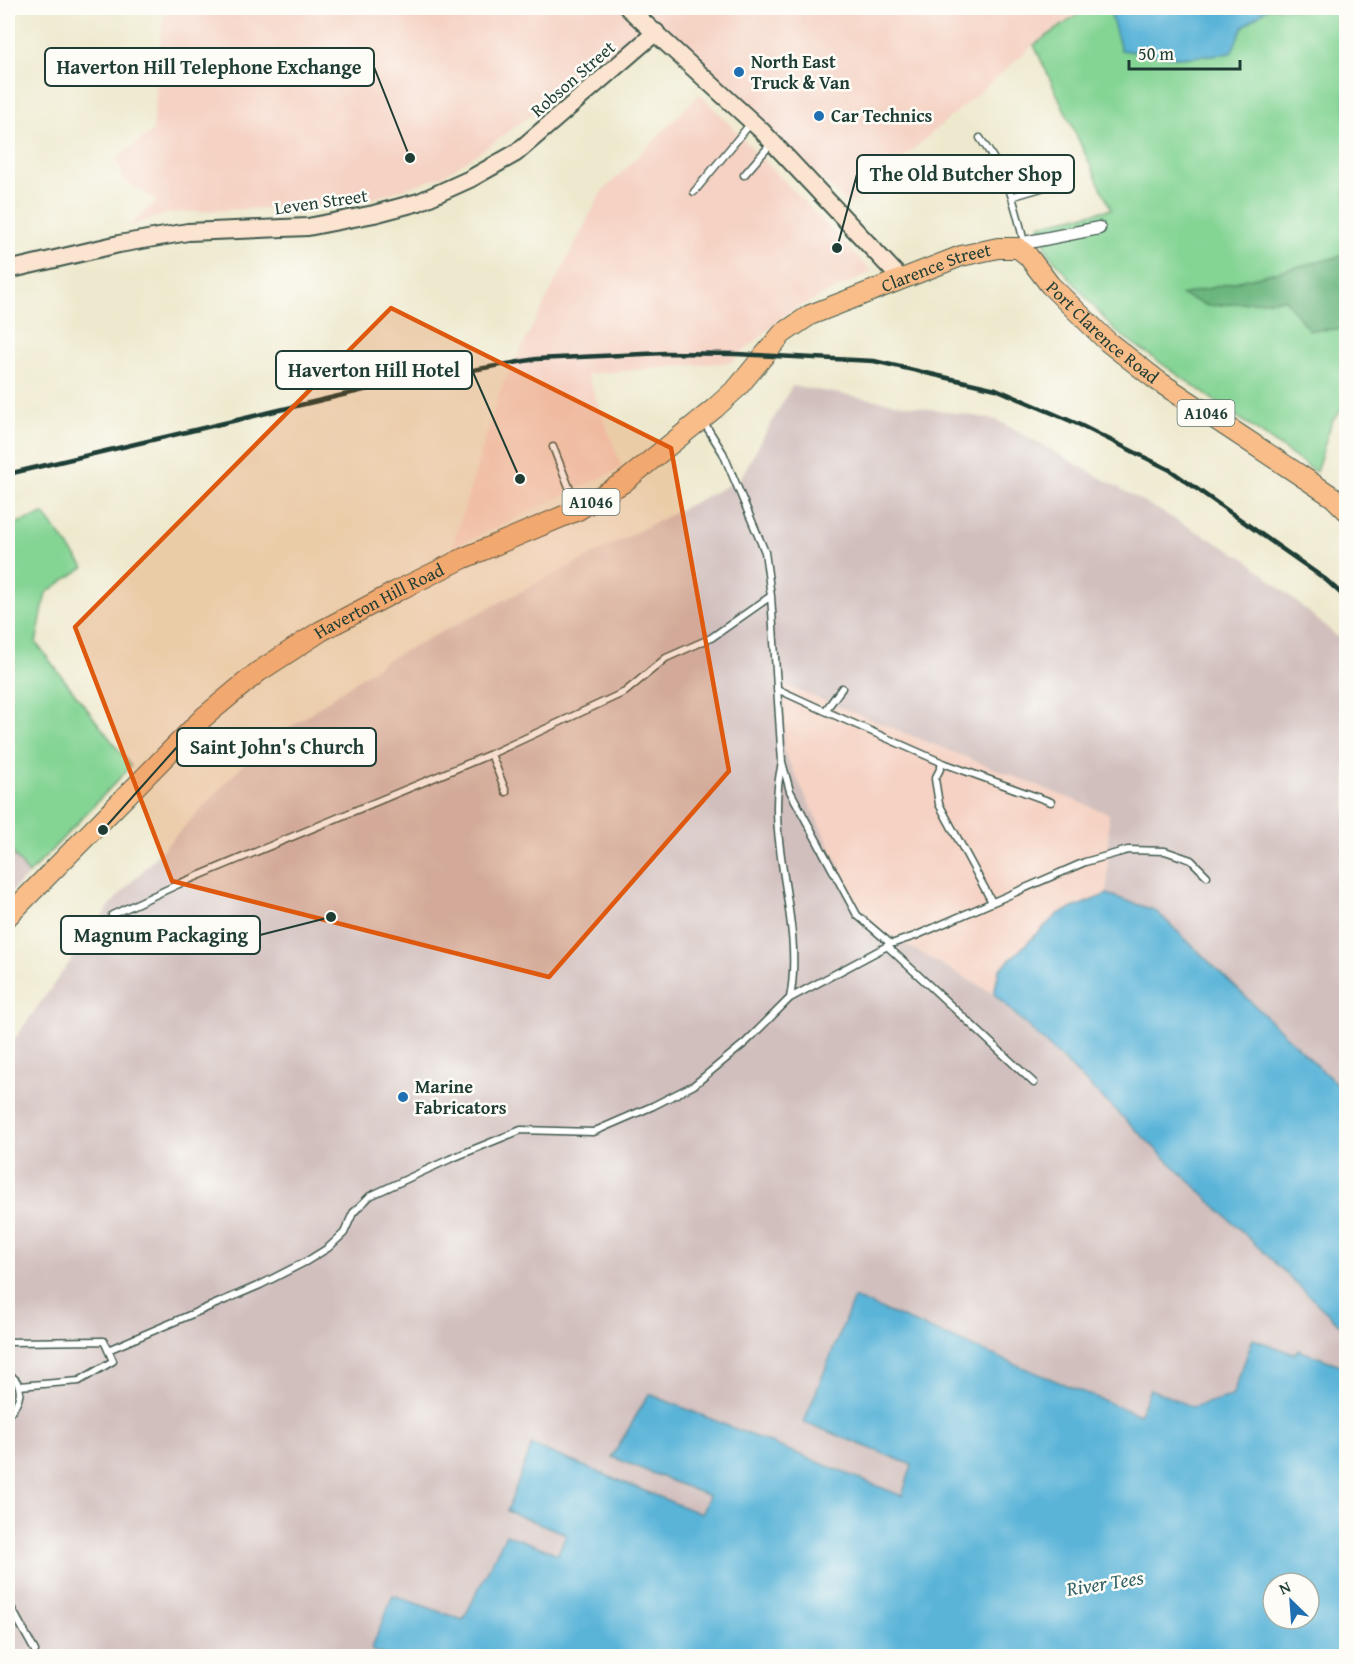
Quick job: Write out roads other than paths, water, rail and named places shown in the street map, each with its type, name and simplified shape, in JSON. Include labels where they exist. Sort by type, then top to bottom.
[{"type":"main road","points":[[628,8],[752,122],[902,279]]},
{"type":"main road","name":"Robson Street","points":[[516,153],[656,32]]},
{"type":"main road","name":"Leven Street","points":[[8,270],[119,244],[188,232],[308,227],[374,214],[419,201],[470,179],[516,153]]},
{"type":"main road","name":"Clarence Street","points":[[782,334],[810,315],[962,256],[1021,245]]},
{"type":"main road","name":"Port Clarence Road","points":[[1021,245],[1050,285],[1108,342],[1158,381],[1333,497],[1347,510]]},
{"type":"main road","name":"Haverton Hill Road","points":[[8,916],[213,710],[258,672],[321,631],[397,591],[464,558],[578,510],[624,482],[738,387],[782,334]]},
{"type":"street","name":"Clarence Street","points":[[1021,245],[1099,228]]},
{"type":"lane","points":[[694,192],[752,122]]},
{"type":"lane","points":[[980,138],[998,163],[1014,196],[1021,245]]},
{"type":"lane","points":[[744,176],[772,142]]},
{"type":"lane","points":[[1014,196],[1055,184]]},
{"type":"lane","points":[[702,419],[723,453],[765,552],[771,596],[782,762],[790,791],[857,915],[1035,1083]]},
{"type":"lane","points":[[553,447],[578,510]]},
{"type":"lane","points":[[112,915],[181,883],[491,754],[625,692],[666,658],[711,638],[771,596]]},
{"type":"lane","points":[[825,711],[842,688]]},
{"type":"lane","points":[[777,689],[943,763],[1052,802]]},
{"type":"lane","points":[[491,754],[506,792]]},
{"type":"lane","points":[[782,762],[777,782],[782,866],[792,932],[793,984],[790,998]]},
{"type":"lane","points":[[943,763],[935,779],[939,804],[992,902]]},
{"type":"lane","points":[[108,1350],[260,1285],[307,1260],[328,1248],[344,1233],[352,1213],[370,1196],[450,1159],[521,1130],[593,1132],[694,1085],[745,1042],[790,998],[889,945],[915,936],[1085,862],[1128,850],[1165,850],[1191,860],[1207,876]]},
{"type":"lane","points":[[8,1342],[104,1341],[113,1361],[80,1381],[19,1386]]},
{"type":"lane","points":[[8,1374],[19,1386],[20,1395],[16,1406],[8,1415]]},
{"type":"lane","points":[[8,1602],[35,1651]]},
{"type":"water","points":[[1109,8],[1268,8],[1243,27],[1231,53],[1181,58],[1121,50]]},
{"type":"water","points":[[1107,894],[1156,911],[1346,1093],[1346,1331],[994,994],[999,970],[1058,914]]},
{"type":"water","name":"River Tees","points":[[854,1298],[1139,1415],[1150,1389],[1192,1407],[1232,1396],[1253,1339],[1295,1354],[1298,1350],[1346,1367],[1346,1656],[388,1656],[371,1650],[393,1595],[463,1620],[506,1534],[558,1554],[566,1534],[507,1511],[532,1445],[701,1514],[709,1496],[612,1457],[649,1394],[902,1496],[912,1465],[804,1422]]},
{"type":"railway","points":[[8,474],[381,386],[536,359],[665,353],[874,361],[996,389],[1080,425],[1170,470],[1325,579],[1346,598]]},
{"type":"place","name":"North East Truck & Van","points":[[739,72]]},
{"type":"place","name":"Car Technics","points":[[819,116]]},
{"type":"place","name":"Haverton Hill Telephone Exchange","points":[[410,158]]},
{"type":"place","name":"The Old Butcher Shop","points":[[837,248]]},
{"type":"place","name":"Haverton Hill Hotel","points":[[520,479]]},
{"type":"place","name":"Saint John's Church","points":[[103,830]]},
{"type":"place","name":"Magnum Packaging","points":[[331,917]]},
{"type":"place","name":"Marine Fabricators","points":[[403,1097]]}]
